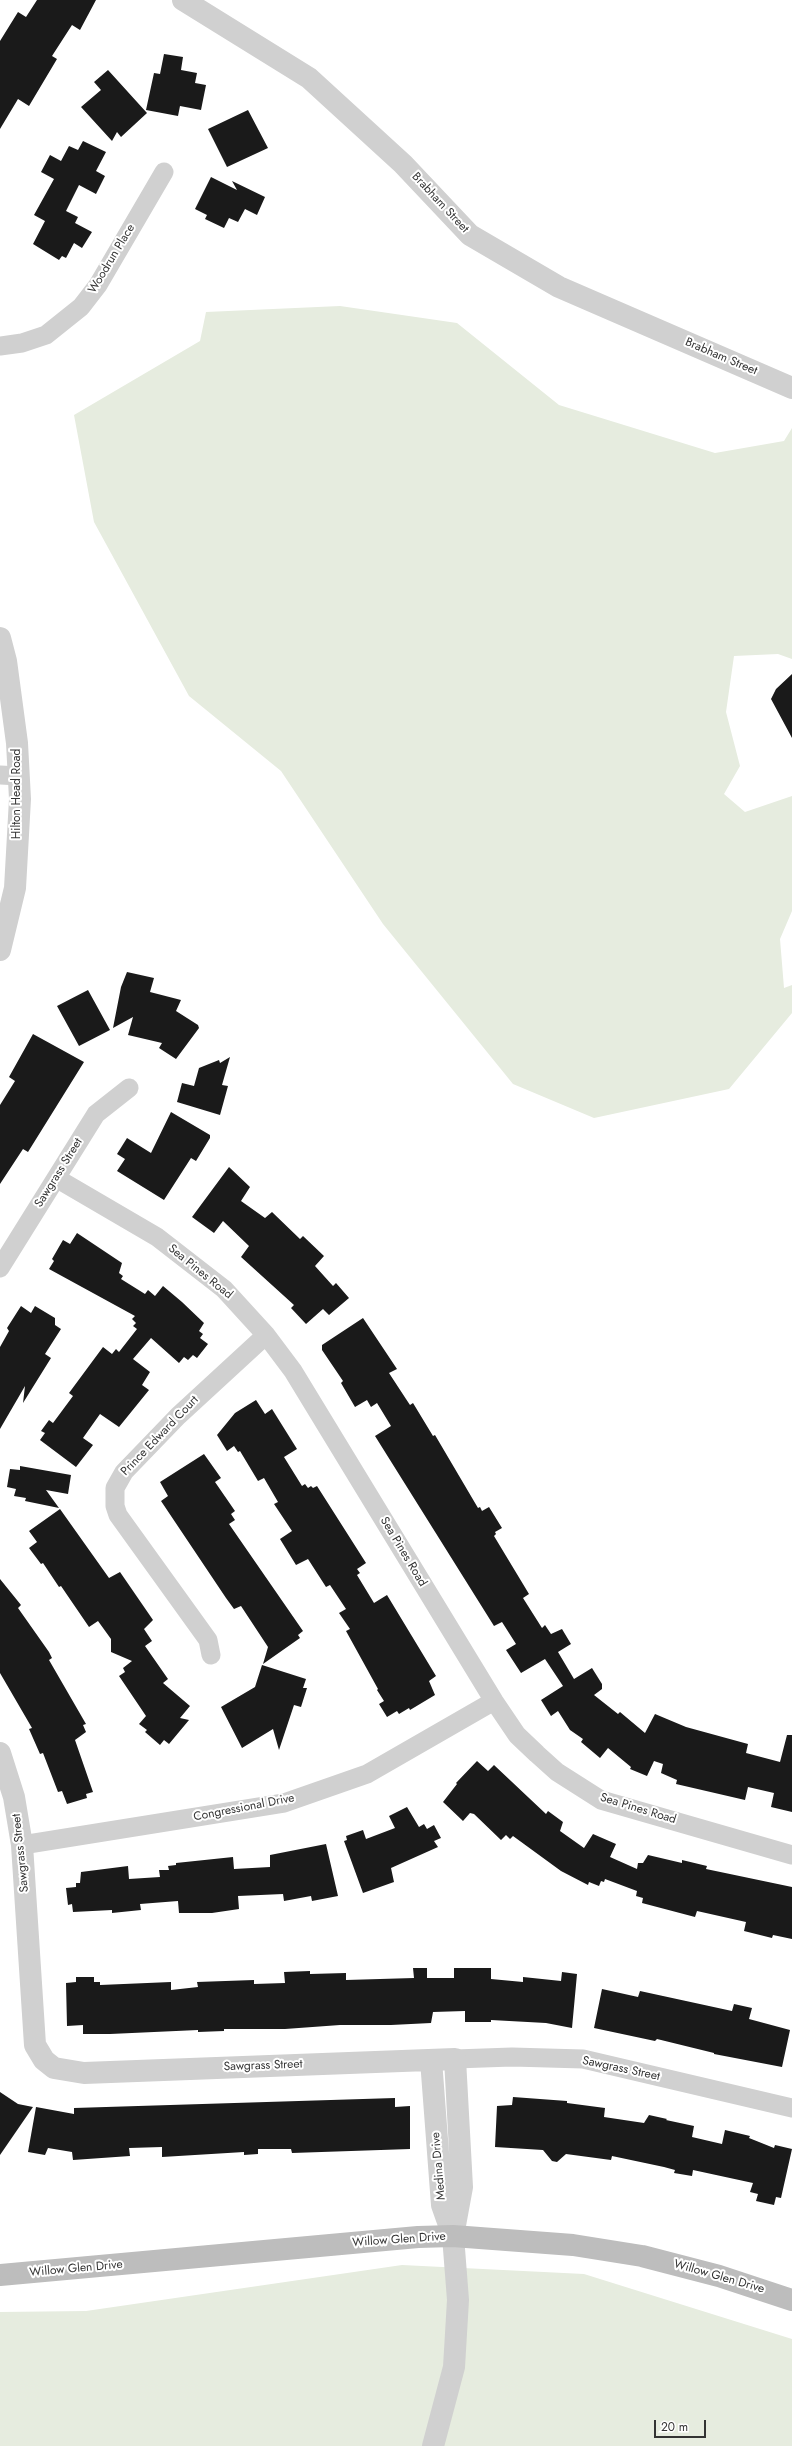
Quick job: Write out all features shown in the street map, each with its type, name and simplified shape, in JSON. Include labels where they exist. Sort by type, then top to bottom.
[{"type":"main road","name":"Willow Glen Drive","points":[[0,2275],[418,2237],[453,2236],[573,2245],[642,2256],[720,2276],[792,2300]]},
{"type":"street","name":"Brabham Street","points":[[183,0],[309,78],[403,164],[470,235],[559,287],[792,388]]},
{"type":"street","name":"Woodrun Place","points":[[0,346],[22,343],[46,335],[81,307],[98,285],[164,172]]},
{"type":"street","name":"Hilton Head Road","points":[[0,638],[6,661],[17,743],[10,775],[20,799],[16,888],[0,950]]},
{"type":"street","name":"Sawgrass Street","points":[[0,1268],[96,1114],[129,1088]]},
{"type":"street","name":"Sea Pines Road","points":[[56,1178],[157,1237],[224,1289],[266,1335],[293,1371],[494,1701],[518,1735],[537,1754],[579,1787],[601,1800],[792,1855]]},
{"type":"street","name":"Prince Edward Court","points":[[212,1655],[208,1640],[118,1515],[115,1506],[115,1488],[124,1472],[178,1416],[266,1335]]},
{"type":"street","name":"Congressional Drive","points":[[22,1845],[284,1803],[367,1774],[494,1701]]},
{"type":"street","name":"Sawgrass Street","points":[[0,1753],[14,1797],[22,1845],[35,2045],[44,2060],[54,2068],[84,2073],[512,2057],[583,2059],[792,2108]]},
{"type":"street","name":"Medina Drive","points":[[453,2236],[462,2186],[455,2059]]},
{"type":"street","name":"Medina Drive","points":[[430,2060],[442,2205],[453,2236]]},
{"type":"street","points":[[433,2446],[454,2367],[458,2300],[453,2236]]},
{"type":"shaded area","points":[[340,306],[457,323],[559,405],[715,453],[784,441],[792,428],[792,659],[778,654],[734,656],[726,712],[740,766],[724,794],[745,812],[792,796],[792,911],[780,939],[784,988],[792,985],[792,1013],[729,1089],[594,1118],[513,1084],[383,924],[281,771],[189,696],[94,522],[74,415],[200,341],[206,312]]},
{"type":"shaded area","points":[[402,2265],[584,2274],[792,2339],[792,2446],[0,2446],[0,2312],[86,2311]]},
{"type":"building","points":[[37,0],[96,0],[80,30],[72,25],[52,56],[57,59],[29,106],[18,99],[0,129],[0,41],[18,12],[26,17]]},
{"type":"building","points":[[164,54],[183,57],[181,70],[197,73],[195,83],[206,85],[201,110],[180,106],[178,116],[146,110],[154,73],[160,74]]},
{"type":"building","points":[[108,70],[147,113],[121,137],[117,132],[112,141],[81,107],[101,90],[94,82]]},
{"type":"building","points":[[248,110],[268,148],[227,167],[208,129]]},
{"type":"building","points":[[83,141],[106,152],[96,171],[105,176],[96,194],[79,185],[66,211],[78,217],[75,223],[92,232],[82,248],[74,243],[66,258],[62,256],[59,260],[33,244],[45,221],[34,215],[54,179],[41,172],[50,155],[61,161],[69,146],[78,150]]},
{"type":"building","points":[[211,177],[237,190],[232,181],[265,197],[257,215],[245,209],[238,222],[229,218],[224,228],[205,219],[207,215],[195,209]]},
{"type":"building","points":[[792,674],[792,738],[771,699],[776,689]]},
{"type":"building","points":[[127,972],[154,978],[150,992],[181,1000],[176,1011],[198,1025],[199,1028],[176,1059],[159,1048],[162,1043],[128,1035],[133,1017],[113,1028],[121,987]]},
{"type":"building","points":[[88,990],[110,1030],[79,1046],[57,1006]]},
{"type":"building","points":[[33,1034],[84,1062],[28,1152],[23,1149],[0,1184],[0,1105],[15,1081],[9,1077]]},
{"type":"building","points":[[230,1057],[222,1085],[228,1086],[220,1115],[177,1102],[182,1083],[194,1086],[199,1068],[219,1060],[220,1063]]},
{"type":"building","points":[[171,1112],[210,1135],[210,1138],[196,1161],[191,1158],[164,1200],[117,1171],[125,1159],[117,1154],[127,1138],[151,1153]]},
{"type":"building","points":[[229,1167],[250,1187],[241,1201],[265,1218],[272,1212],[300,1239],[303,1236],[324,1256],[315,1266],[333,1286],[336,1283],[349,1298],[329,1315],[323,1309],[306,1324],[291,1308],[294,1305],[241,1257],[249,1246],[223,1221],[214,1233],[192,1217]]},
{"type":"building","points":[[77,1233],[122,1263],[119,1273],[123,1276],[121,1279],[145,1294],[148,1290],[155,1296],[163,1286],[182,1302],[204,1323],[199,1331],[203,1334],[200,1338],[208,1344],[197,1358],[193,1355],[188,1360],[184,1357],[179,1363],[151,1338],[133,1359],[150,1372],[142,1385],[149,1390],[119,1427],[100,1414],[83,1438],[93,1445],[76,1467],[40,1440],[45,1433],[41,1431],[49,1420],[53,1423],[73,1396],[69,1393],[103,1347],[112,1354],[116,1349],[119,1352],[137,1329],[133,1326],[136,1323],[132,1319],[135,1316],[49,1269],[54,1261],[52,1259],[63,1240],[70,1244]]},
{"type":"building","points":[[21,1306],[31,1313],[35,1306],[55,1318],[55,1325],[61,1329],[45,1354],[51,1358],[23,1403],[25,1386],[0,1429],[0,1347],[9,1331],[7,1328]]},
{"type":"building","points":[[363,1318],[397,1369],[389,1373],[410,1405],[413,1403],[433,1436],[435,1435],[478,1508],[480,1507],[482,1511],[489,1507],[502,1528],[495,1532],[496,1534],[494,1536],[529,1594],[523,1598],[542,1628],[545,1625],[551,1634],[562,1629],[571,1644],[558,1652],[574,1679],[592,1668],[602,1684],[602,1689],[594,1695],[618,1714],[620,1712],[645,1733],[655,1714],[686,1727],[748,1744],[746,1753],[780,1762],[787,1735],[792,1735],[792,1812],[771,1807],[774,1793],[748,1787],[745,1800],[676,1784],[677,1780],[661,1773],[663,1764],[654,1761],[647,1776],[630,1769],[631,1767],[608,1748],[600,1758],[581,1742],[583,1739],[570,1730],[558,1711],[551,1716],[541,1700],[563,1686],[545,1659],[521,1673],[506,1650],[516,1644],[502,1622],[494,1626],[375,1436],[391,1426],[377,1403],[371,1407],[367,1400],[355,1407],[341,1383],[343,1381],[322,1350],[322,1345]]},
{"type":"building","points":[[256,1400],[265,1414],[272,1409],[297,1449],[284,1457],[302,1486],[305,1484],[308,1488],[311,1486],[313,1488],[317,1486],[366,1563],[357,1569],[360,1573],[357,1575],[374,1603],[387,1595],[436,1676],[429,1681],[435,1695],[410,1710],[409,1708],[399,1714],[397,1711],[387,1717],[379,1704],[384,1701],[346,1631],[350,1629],[339,1613],[346,1609],[330,1585],[326,1587],[308,1559],[296,1565],[280,1539],[292,1531],[274,1504],[278,1502],[264,1478],[258,1481],[240,1451],[238,1452],[234,1446],[227,1451],[217,1435],[235,1413]]},
{"type":"building","points":[[204,1454],[221,1478],[215,1482],[235,1511],[231,1514],[235,1520],[229,1524],[303,1631],[298,1635],[300,1638],[263,1664],[268,1647],[241,1606],[234,1609],[161,1501],[168,1496],[160,1482]]},
{"type":"building","points":[[20,1466],[71,1475],[68,1494],[46,1490],[59,1508],[25,1501],[26,1498],[14,1496],[16,1489],[7,1487],[10,1469],[20,1470]]},
{"type":"building","points":[[60,1509],[109,1578],[120,1572],[153,1620],[144,1629],[152,1641],[145,1646],[168,1679],[163,1683],[190,1706],[180,1718],[189,1720],[169,1744],[164,1740],[160,1745],[145,1732],[147,1730],[139,1724],[146,1716],[119,1676],[125,1672],[123,1668],[132,1661],[111,1652],[111,1639],[98,1621],[89,1627],[61,1586],[59,1587],[43,1563],[41,1564],[29,1548],[37,1542],[29,1531]]},
{"type":"building","points":[[0,1579],[21,1605],[18,1608],[49,1652],[52,1658],[49,1660],[86,1724],[83,1725],[86,1732],[75,1740],[93,1792],[86,1794],[87,1798],[67,1804],[62,1791],[58,1792],[43,1753],[40,1754],[29,1729],[32,1728],[0,1673]]},
{"type":"building","points":[[262,1665],[306,1679],[303,1688],[307,1688],[301,1707],[294,1705],[279,1750],[273,1729],[242,1748],[221,1707],[255,1687]]},
{"type":"building","points":[[477,1761],[488,1771],[494,1765],[546,1814],[548,1811],[563,1822],[560,1831],[584,1848],[593,1834],[616,1844],[610,1857],[637,1869],[638,1863],[643,1863],[648,1855],[682,1863],[682,1860],[707,1866],[706,1869],[792,1887],[792,1939],[773,1935],[772,1938],[744,1931],[746,1922],[697,1911],[695,1917],[642,1903],[643,1898],[636,1896],[637,1891],[605,1879],[604,1882],[601,1881],[599,1886],[589,1882],[588,1885],[561,1871],[513,1836],[510,1839],[506,1835],[501,1840],[474,1814],[470,1813],[463,1821],[443,1802],[457,1784],[456,1783]]},
{"type":"building","points":[[407,1807],[419,1827],[424,1824],[427,1829],[434,1825],[441,1838],[434,1841],[438,1847],[391,1868],[394,1882],[363,1893],[344,1841],[347,1840],[346,1836],[363,1830],[366,1839],[395,1828],[389,1816]]},
{"type":"building","points":[[326,1844],[338,1896],[312,1901],[311,1896],[284,1901],[283,1894],[238,1896],[239,1909],[212,1913],[179,1913],[178,1901],[140,1904],[141,1910],[112,1913],[112,1910],[73,1912],[72,1904],[68,1905],[66,1888],[76,1887],[76,1883],[80,1883],[81,1872],[128,1866],[129,1879],[160,1877],[159,1870],[169,1870],[168,1866],[176,1865],[176,1863],[233,1857],[234,1869],[270,1867],[270,1855]]},
{"type":"building","points":[[413,1968],[427,1968],[427,1978],[454,1978],[454,1968],[491,1968],[491,1979],[523,1982],[523,1977],[561,1981],[562,1972],[577,1974],[572,2028],[546,2023],[491,2020],[491,2022],[465,2022],[465,2011],[433,2012],[431,2023],[340,2025],[285,2029],[224,2029],[224,2031],[198,2032],[198,2030],[83,2034],[83,2025],[67,2026],[66,1983],[76,1982],[76,1977],[94,1977],[94,1982],[100,1982],[100,1985],[171,1982],[171,1990],[198,1987],[197,1982],[254,1980],[254,1984],[285,1983],[284,1972],[310,1971],[310,1974],[346,1973],[346,1980],[414,1978]]},
{"type":"building","points":[[602,1989],[638,1997],[640,1991],[732,2011],[734,2004],[752,2008],[749,2019],[790,2030],[782,2067],[714,2054],[657,2039],[655,2041],[594,2028]]},
{"type":"building","points":[[0,2092],[18,2104],[33,2107],[0,2155]]},
{"type":"building","points":[[513,2097],[567,2101],[567,2103],[605,2108],[604,2117],[644,2123],[649,2115],[667,2119],[666,2120],[694,2126],[692,2137],[722,2144],[725,2130],[750,2136],[749,2138],[774,2148],[775,2145],[792,2149],[781,2198],[776,2197],[774,2205],[756,2201],[758,2194],[750,2192],[753,2183],[693,2170],[692,2176],[674,2173],[675,2170],[612,2156],[611,2160],[566,2154],[557,2162],[552,2161],[543,2150],[495,2147],[497,2106],[512,2105]]},
{"type":"building","points":[[395,2098],[395,2107],[410,2106],[410,2149],[292,2153],[291,2149],[258,2149],[258,2154],[244,2155],[244,2152],[162,2157],[162,2147],[129,2148],[130,2156],[73,2160],[72,2152],[48,2148],[45,2155],[28,2152],[36,2107],[74,2114],[74,2108]]}]
